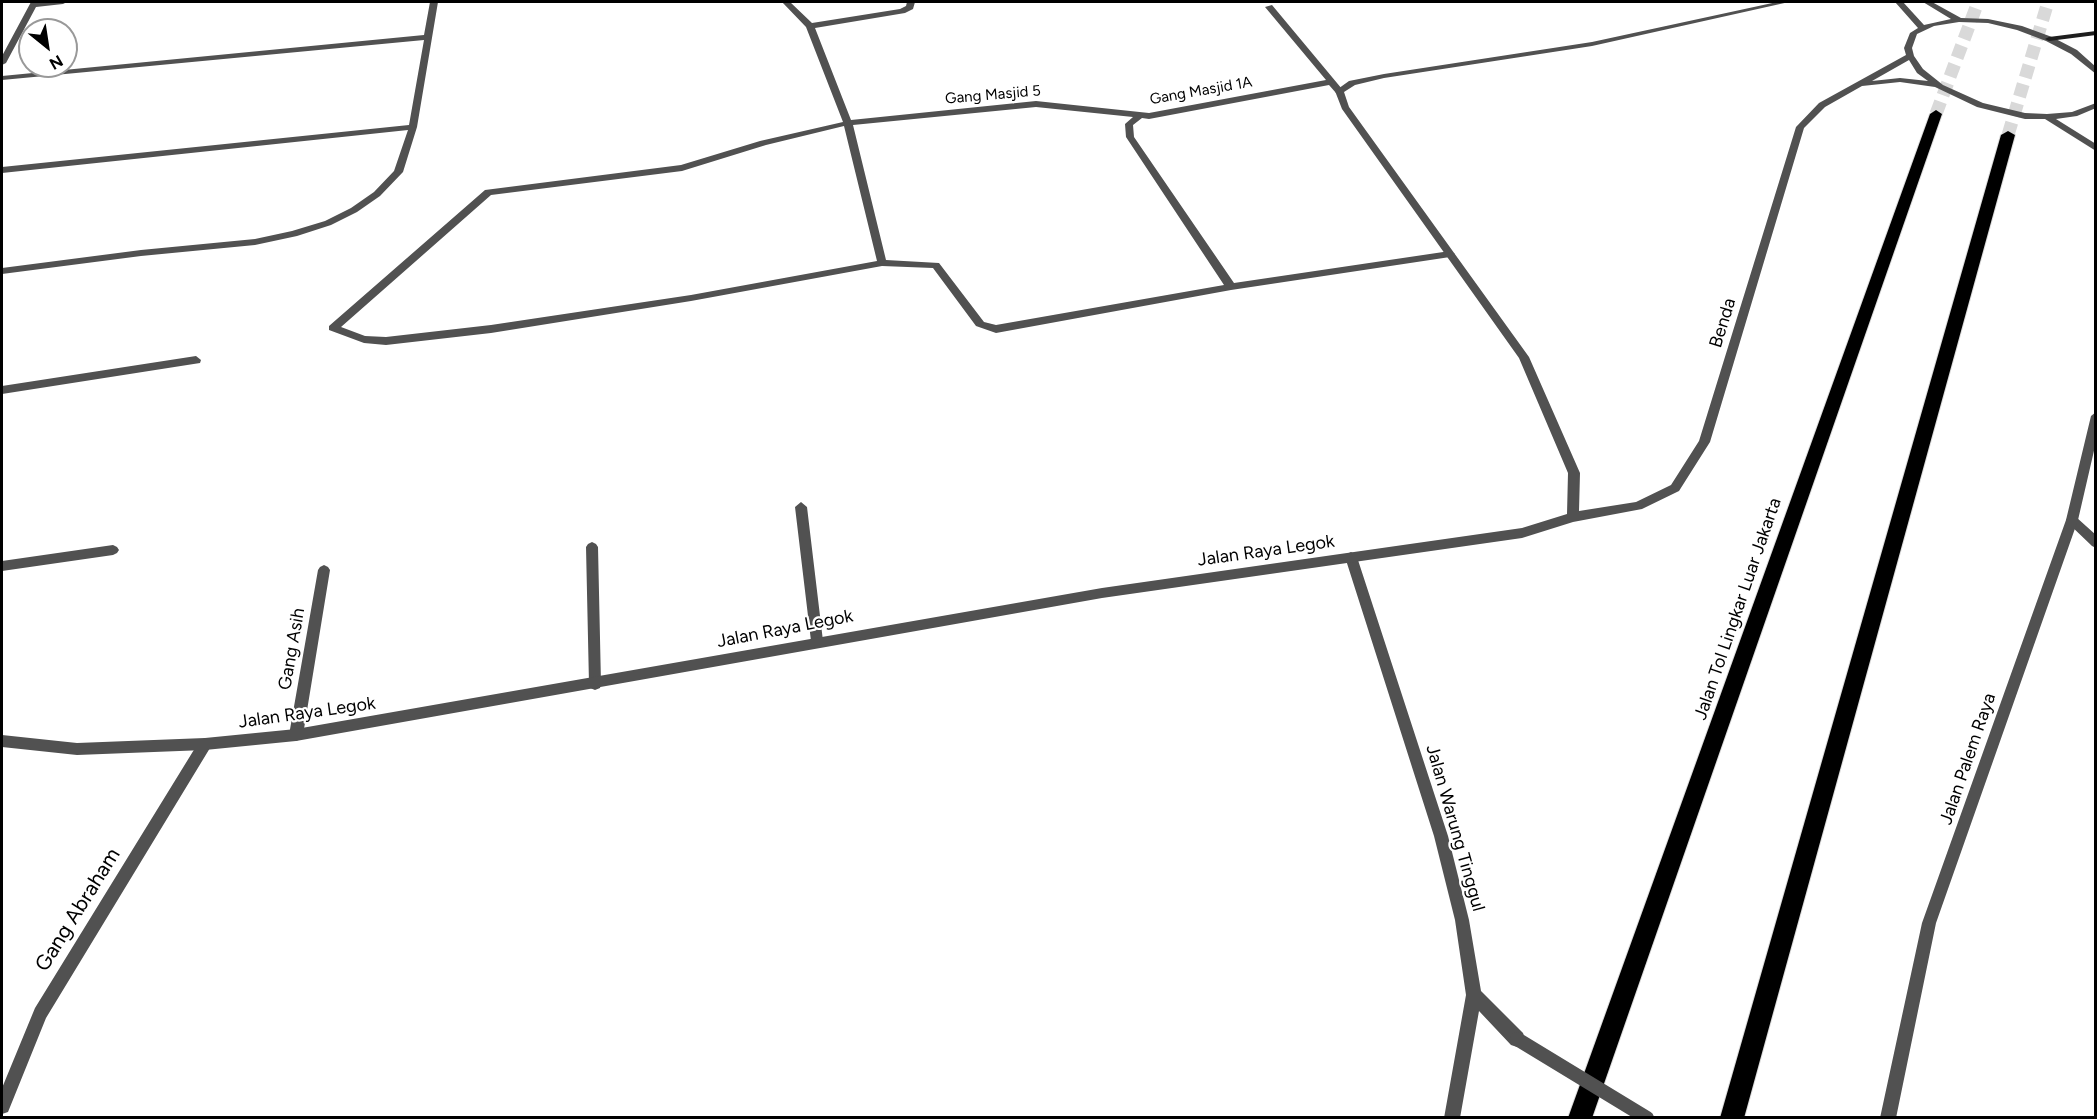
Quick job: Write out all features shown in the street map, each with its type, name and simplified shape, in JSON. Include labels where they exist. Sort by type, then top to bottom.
[{"type":"highway","name":"Jalan Tol Lingkar Luar Jakarta","points":[[1580,1118],[1936,114]]},
{"type":"highway","points":[[1732,1118],[2008,135]]},
{"type":"main road","points":[[2049,39],[2096,33]]},
{"type":"street","points":[[2,63],[34,3],[63,2]]},
{"type":"street","points":[[2,271],[141,253],[255,242],[294,234],[328,223],[377,194],[398,172],[413,127],[434,2]]},
{"type":"street","points":[[786,2],[810,26],[848,123],[882,263],[936,265],[980,324],[996,329],[1231,287],[1450,254]]},
{"type":"street","points":[[810,26],[902,11],[910,7],[910,2]]},
{"type":"street","points":[[1339,91],[1352,82],[1592,44],[1785,2]]},
{"type":"street","points":[[1899,2],[1922,27]]},
{"type":"street","points":[[1927,2],[1959,20]]},
{"type":"street","points":[[1269,7],[1339,91],[1345,107],[1524,357],[1574,473],[1573,517]]},
{"type":"street","points":[[2095,108],[2074,114],[2047,117],[2002,111],[1958,97],[1940,87],[1920,71],[1910,56],[1909,40],[1922,27],[1959,20],[2004,24],[2049,39],[2074,52],[2096,72]]},
{"type":"street","points":[[2,78],[427,37]]},
{"type":"street","name":"Benda","points":[[1573,517],[1638,506],[1675,488],[1704,442],[1800,127],[1822,105],[1910,56]]},
{"type":"street","name":"Benda","points":[[1856,85],[1900,80],[1940,87]]},
{"type":"street","name":"Gang Masjid 1A","points":[[1231,287],[1130,136],[1129,124],[1139,116],[1331,82]]},
{"type":"street","name":"Gang Masjid 5","points":[[882,263],[691,298],[409,339],[386,341],[364,339],[333,328],[488,192],[682,168],[763,143],[848,123],[1036,104],[1094,108],[1139,116]]},
{"type":"street","points":[[2047,117],[2096,148]]},
{"type":"street","points":[[2,170],[413,127]]},
{"type":"street","points":[[2,390],[196,360]]},
{"type":"street","name":"Jalan Palem Raya","points":[[1888,1118],[1929,923],[2072,520],[2096,416]]},
{"type":"street","points":[[801,507],[817,641]]},
{"type":"street","name":"Jalan Raya Legok","points":[[2,741],[77,748],[205,744],[296,735],[595,684],[817,641],[1101,592],[1522,533],[1573,517]]},
{"type":"street","points":[[2072,520],[2096,543]]},
{"type":"street","points":[[592,547],[595,684]]},
{"type":"street","points":[[2,566],[112,550]]},
{"type":"street","name":"Jalan Warung Tinggul","points":[[1351,556],[1441,836],[1462,920],[1474,996],[1452,1118]]},
{"type":"street","name":"Gang Asih","points":[[296,735],[324,570]]},
{"type":"street","name":"Gang Abraham","points":[[2,1106],[40,1012],[205,744]]},
{"type":"street","points":[[1474,996],[1516,1039],[1647,1118]]},
{"type":"tunnel","points":[[1936,114],[1978,2]]},
{"type":"tunnel","points":[[2008,135],[2048,2]]}]
